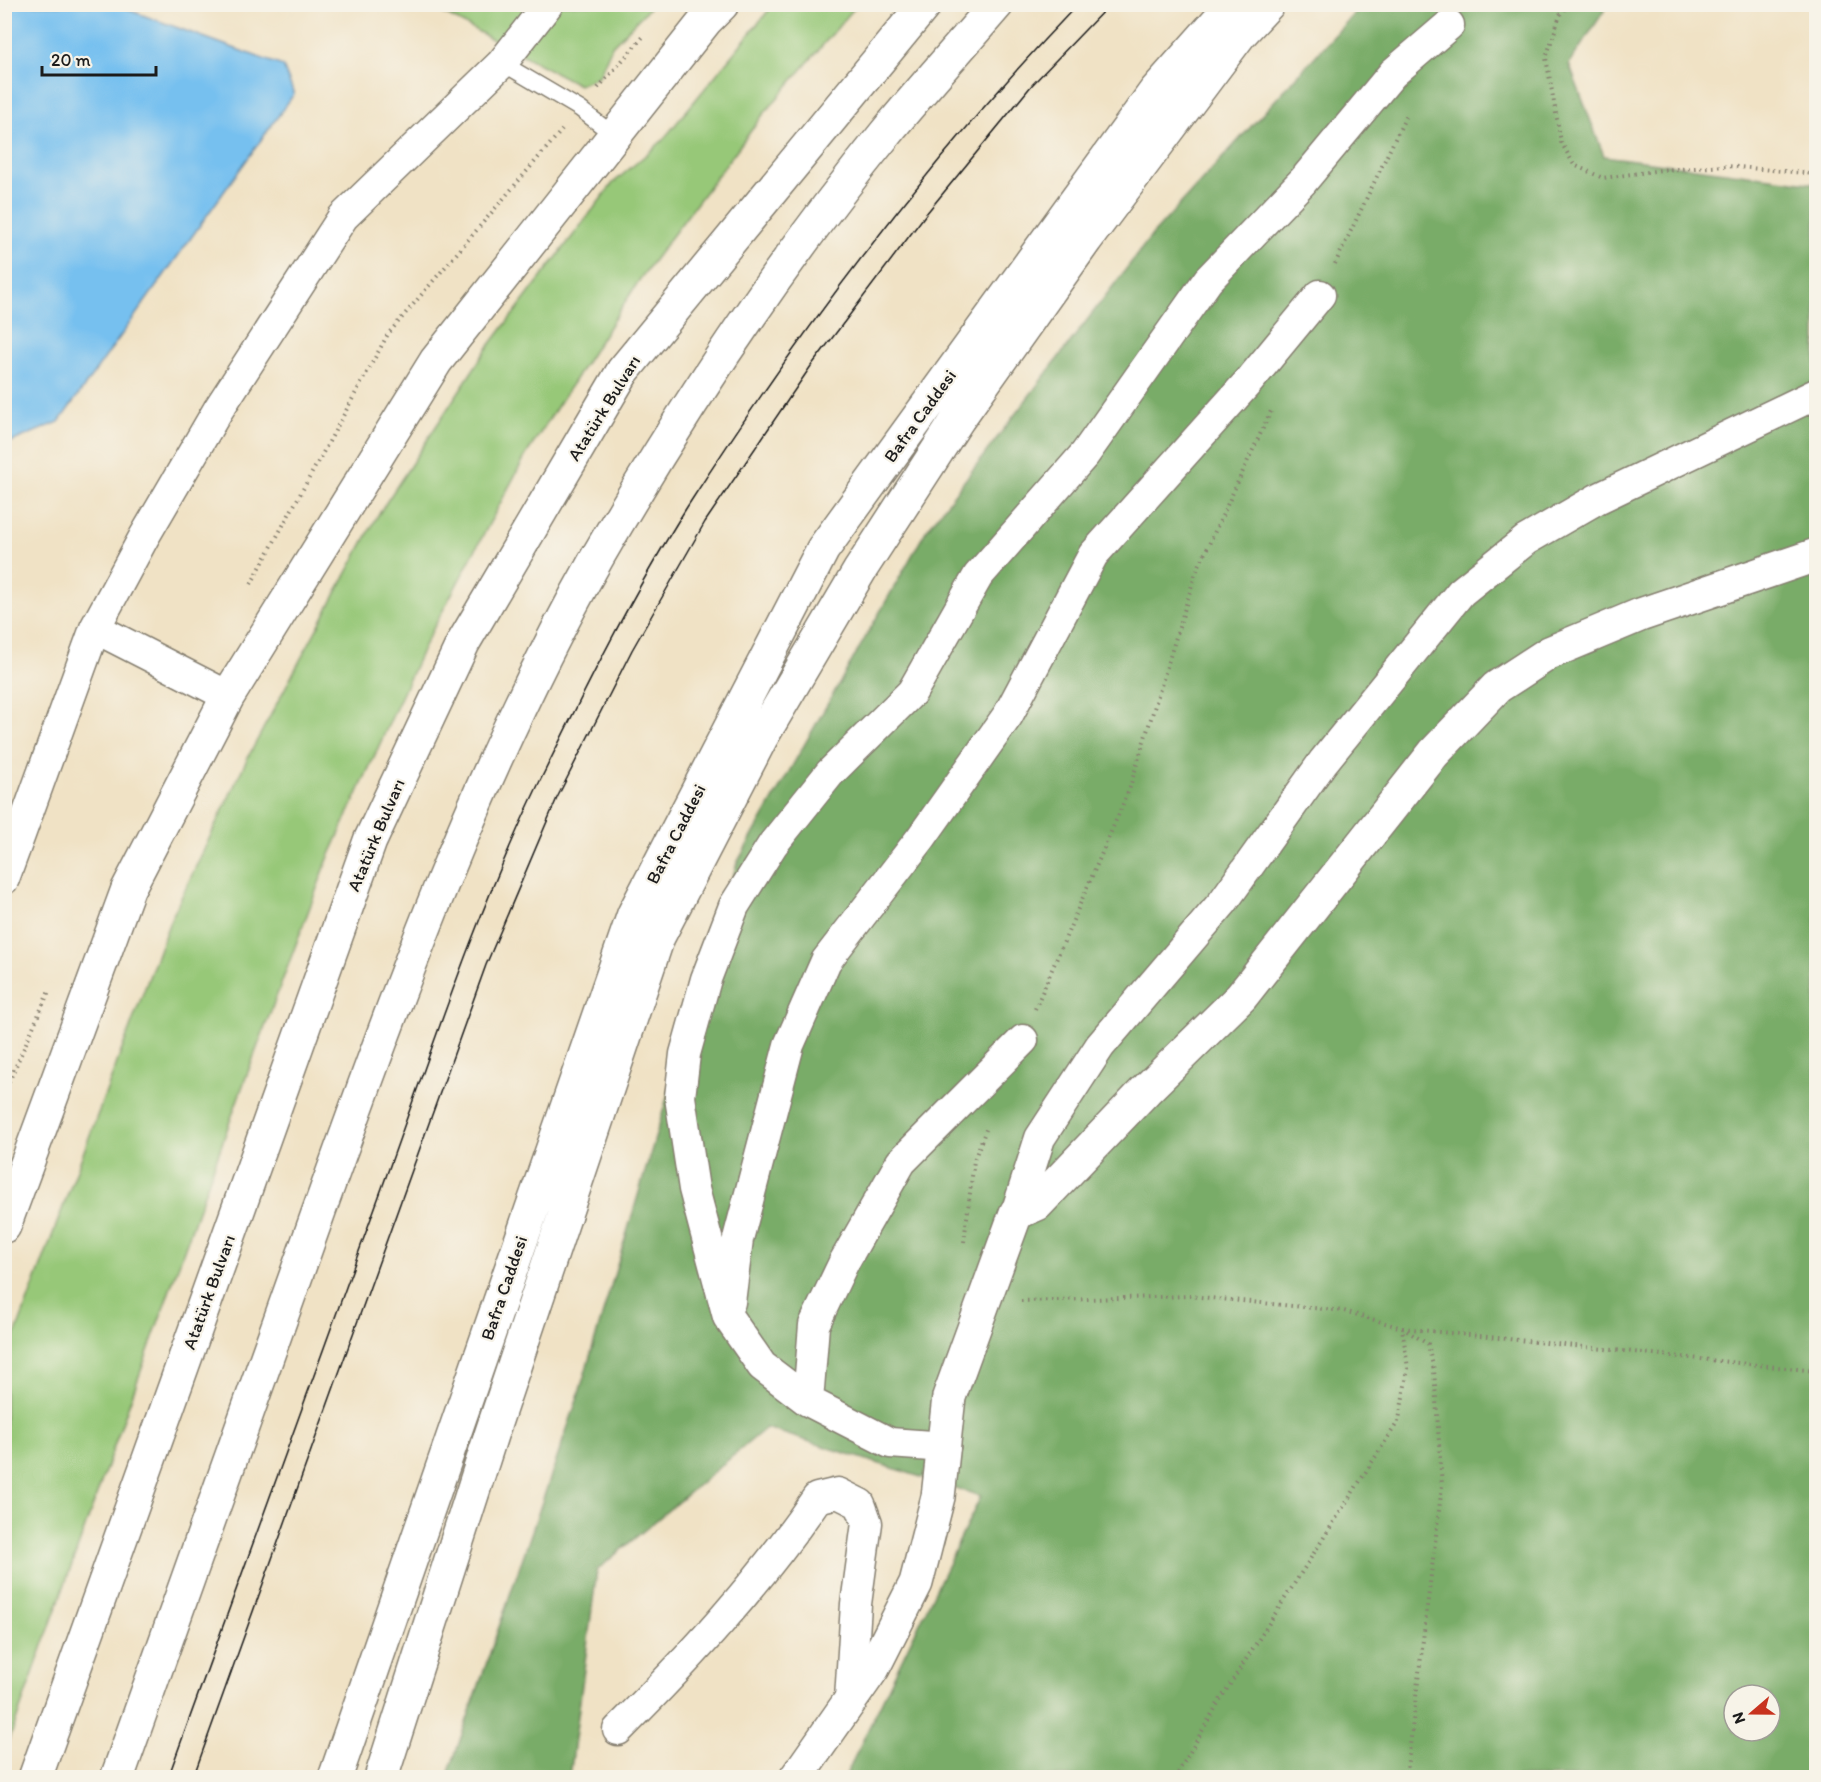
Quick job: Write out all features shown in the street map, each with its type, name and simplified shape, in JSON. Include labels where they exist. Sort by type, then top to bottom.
[{"type":"main road","points":[[4,1226],[128,889],[228,696],[436,361],[706,20],[722,4]]},
{"type":"main road","name":"Atatürk Bulvarı","points":[[35,1778],[370,841],[463,643],[623,371],[925,4]]},
{"type":"main road","points":[[117,1778],[354,1114],[428,922],[491,769],[597,559],[721,357],[789,261],[879,142],[997,4]]},
{"type":"main road","name":"Bafra Caddesi","points":[[335,1778],[634,914],[823,549],[1155,92],[1233,4]]},
{"type":"main road","name":"Bafra Caddesi","points":[[381,1778],[491,1435],[658,937],[762,736],[860,570],[958,419],[1086,239],[1240,34],[1268,4]]},
{"type":"main road","points":[[796,1778],[873,1668],[916,1584],[938,1497],[949,1397],[1016,1213],[1037,1204],[1146,1090],[1241,997],[1434,753],[1497,687],[1549,653],[1640,615],[1816,555]]},
{"type":"street","points":[[4,879],[95,628],[144,537],[218,410],[343,217],[501,63],[548,4]]},
{"type":"street","points":[[945,1447],[890,1443],[808,1401],[762,1366],[728,1317],[694,1189],[680,1097],[685,1054],[706,979],[734,906],[773,844],[830,773],[912,692],[978,576],[1085,454],[1208,280],[1303,181],[1393,73],[1449,26]]},
{"type":"street","points":[[728,1317],[738,1239],[764,1135],[789,1045],[826,961],[921,838],[1008,715],[1093,555],[1250,380],[1320,295]]},
{"type":"street","points":[[1016,1213],[1040,1138],[1100,1046],[1223,902],[1323,762],[1461,592],[1526,540],[1597,499],[1816,394]]},
{"type":"street","points":[[95,628],[228,696]]},
{"type":"street","points":[[808,1401],[814,1325],[844,1262],[901,1162],[1023,1040]]},
{"type":"street","points":[[618,1730],[701,1646],[746,1594],[817,1498],[838,1493],[860,1504],[867,1523],[856,1604],[850,1699]]},
{"type":"lane","points":[[501,63],[580,110],[615,136]]},
{"type":"path","points":[[1568,4],[1560,15],[1546,58],[1561,142],[1574,165],[1603,178],[1662,170],[1727,166],[1816,174]]},
{"type":"path","points":[[1175,1778],[1221,1700],[1399,1420],[1408,1368],[1402,1328],[1816,1371]]},
{"type":"green space","points":[[428,5],[652,5],[612,46],[599,76],[579,85]]},
{"type":"green space","points":[[773,5],[857,5],[762,116],[640,279],[526,455],[424,646],[328,859],[239,1096],[5,1752],[5,1362],[170,921],[247,759],[378,515],[486,350],[613,183],[662,141]]},
{"type":"green space","points":[[1362,5],[1608,5],[1569,64],[1604,156],[1816,184],[1816,1777],[845,1777],[981,1496],[766,1428],[597,1570],[570,1777],[447,1778],[577,1400],[737,863],[926,531],[1152,235]]},
{"type":"water","points":[[4,5],[115,5],[283,66],[294,94],[59,422],[11,442],[4,439]]},
{"type":"tram line","points":[[168,1778],[475,932],[516,832],[592,677],[667,540],[775,375],[870,246],[920,183],[1024,62],[1078,4]]},
{"type":"tram line","points":[[193,1778],[486,965],[557,798],[632,650],[705,522],[811,366],[926,214],[1032,85],[1110,4]]}]
